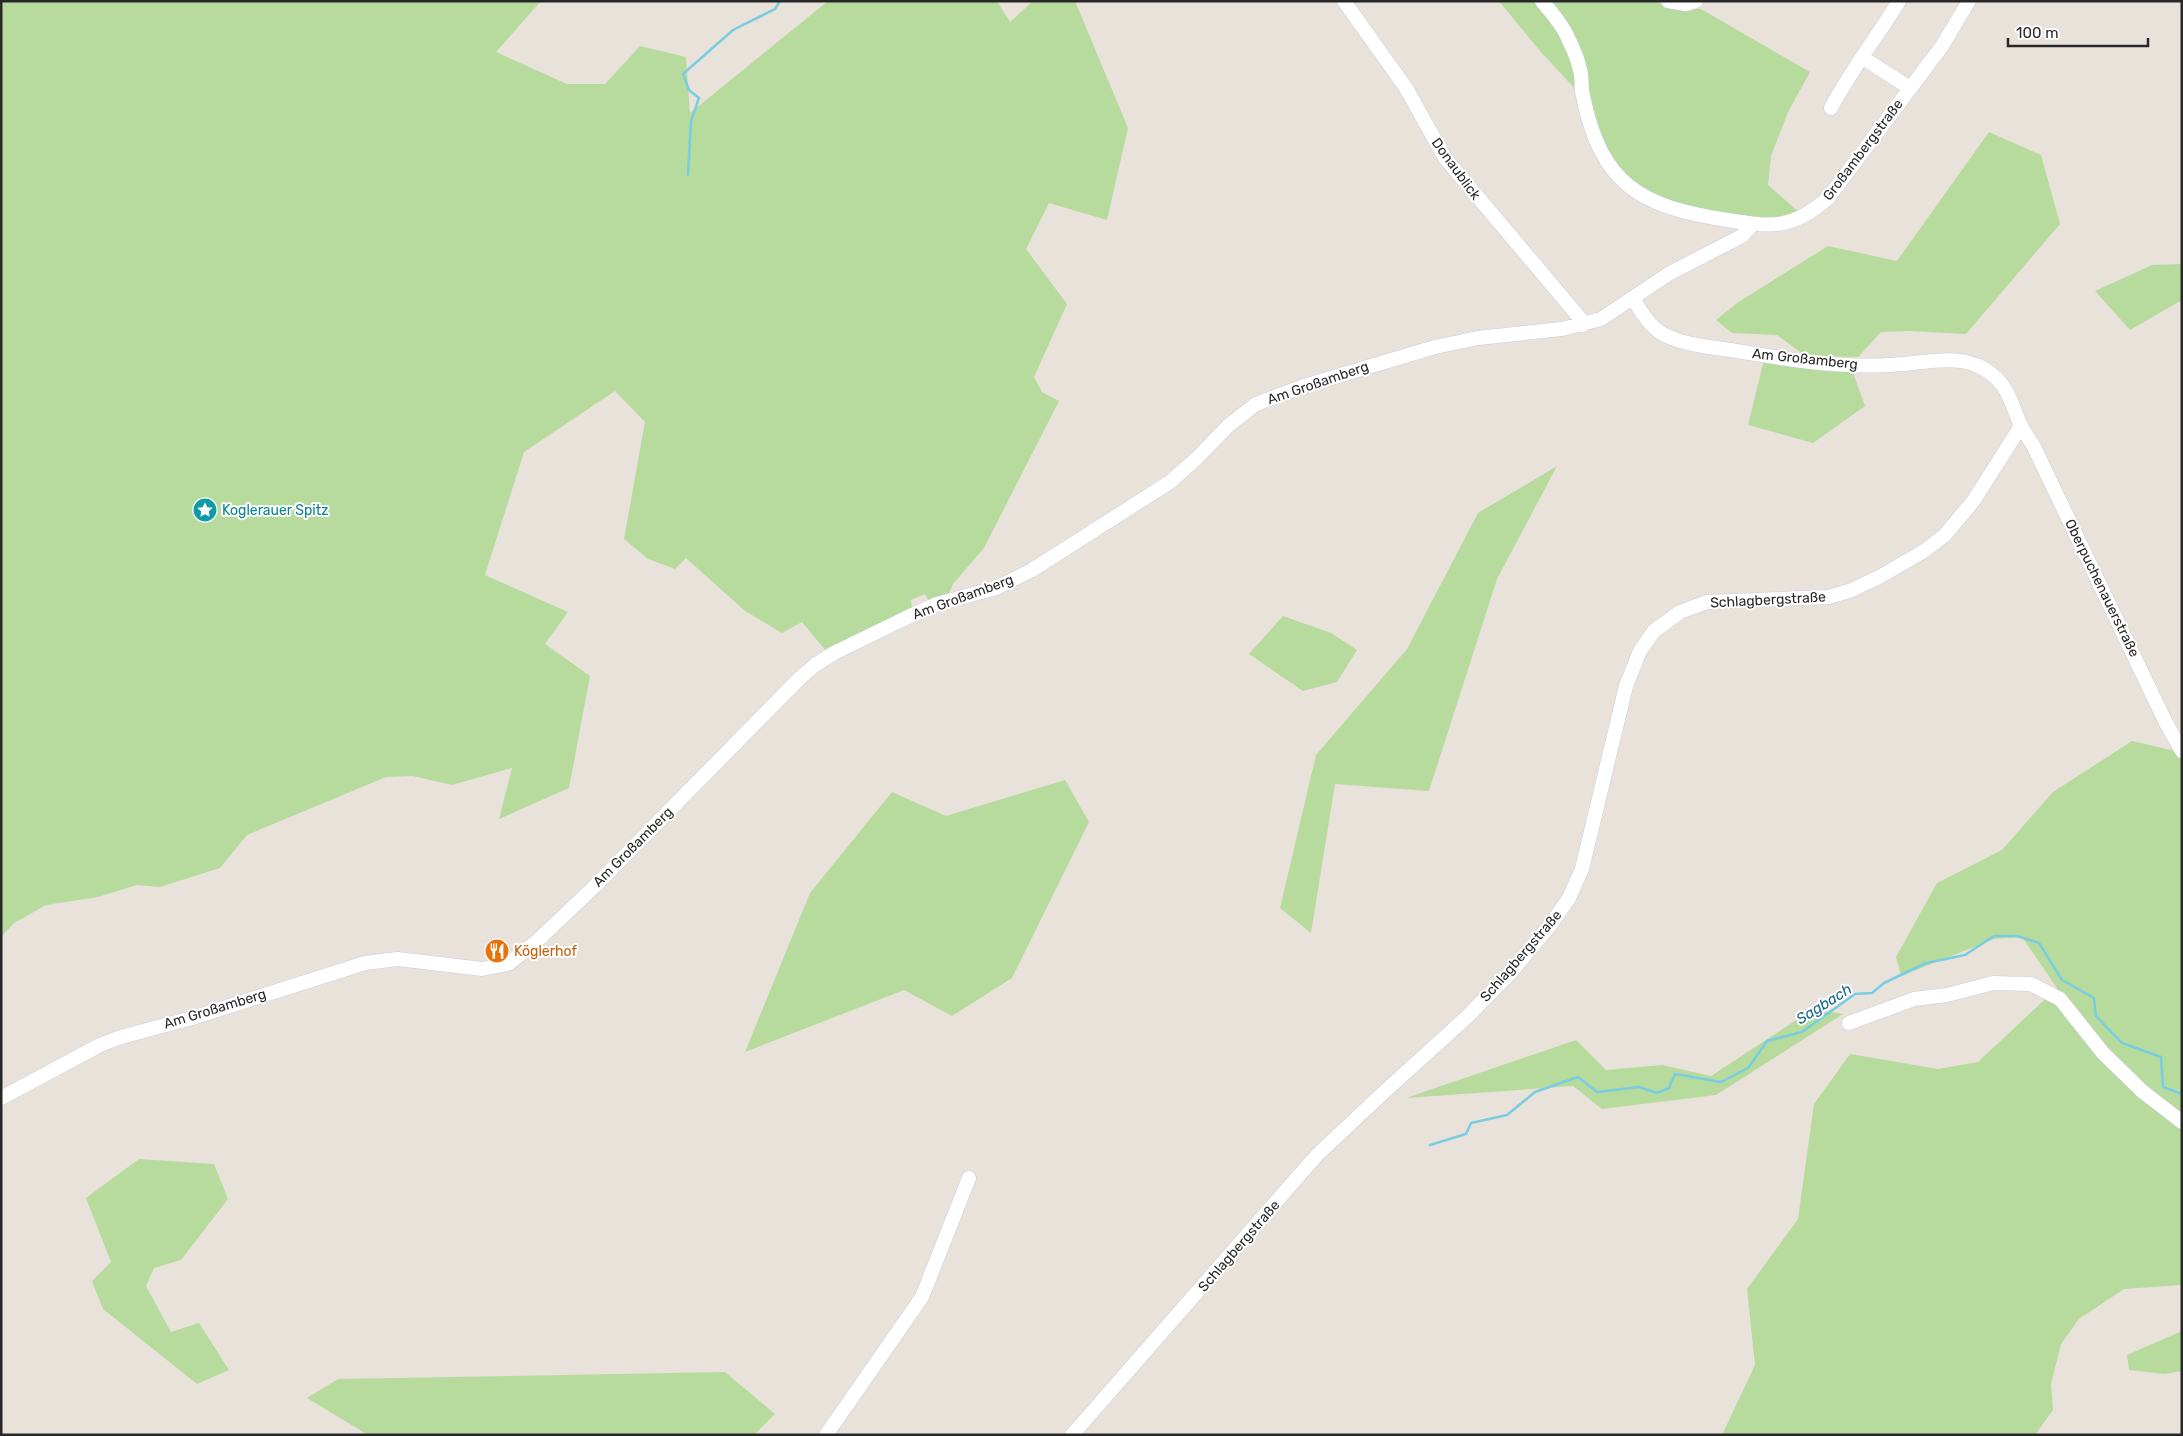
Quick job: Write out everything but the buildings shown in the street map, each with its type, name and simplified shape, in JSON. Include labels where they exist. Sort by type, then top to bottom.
[{"type":"street","name":"Donaublick","points":[[1344,1],[1406,88],[1445,158],[1579,317],[1583,325]]},
{"type":"street","name":"Großambergstraße","points":[[1542,1],[1568,37],[1580,72],[1590,126],[1601,154],[1623,183],[1654,203],[1669,208],[1752,225],[1779,224],[1804,216],[1814,211],[1828,198],[1942,46],[1969,1]]},
{"type":"street","points":[[1668,1],[1686,4],[1696,1]]},
{"type":"street","points":[[1831,108],[1846,80],[1900,1]]},
{"type":"street","points":[[1862,58],[1910,88]]},
{"type":"street","name":"Am Großamberg","points":[[1,1098],[100,1045],[121,1037],[192,1018],[365,963],[398,959],[491,969],[508,964],[536,942],[595,886],[815,665],[850,645],[923,610],[996,588],[1032,570],[1170,482],[1228,426],[1256,404],[1308,384],[1435,347],[1478,338],[1550,331],[1583,325],[1601,319],[1670,273],[1742,236],[1752,225]]},
{"type":"street","name":"Am Großamberg","points":[[1633,299],[1648,321],[1660,332],[1683,341],[1709,346],[1787,359],[1850,366],[1943,360],[1966,362],[1984,369],[2000,380],[2010,395],[2021,426]]},
{"type":"street","name":"Oberpuchenauerstraße","points":[[2021,426],[2033,445],[2166,723],[2182,751]]},
{"type":"street","name":"Schlagbergstraße","points":[[1072,1435],[1318,1155],[1382,1092],[1469,1015],[1552,924],[1569,898],[1582,869],[1626,686],[1640,652],[1654,632],[1680,612],[1707,602],[1829,597],[1852,590],[1881,576],[1924,551],[1945,535],[1974,500],[2021,426]]},
{"type":"street","points":[[1849,1023],[1914,999],[1947,995],[1993,983],[2031,984],[2060,998],[2109,1060],[2142,1091],[2182,1122]]},
{"type":"street","points":[[826,1435],[922,1297],[969,1178]]},
{"type":"green space","points":[[1,1],[541,1],[496,52],[567,84],[605,84],[640,46],[686,57],[690,113],[828,1],[997,1],[1010,22],[1033,1],[1075,1],[1128,128],[1107,220],[1049,203],[1026,249],[1067,304],[1034,377],[1042,392],[1059,401],[984,548],[953,584],[948,595],[929,602],[925,594],[911,600],[912,609],[826,651],[802,622],[782,633],[745,611],[686,558],[675,569],[648,559],[624,539],[645,422],[615,391],[524,452],[485,575],[568,612],[545,644],[590,676],[569,788],[499,819],[512,768],[452,785],[413,776],[386,777],[247,835],[220,868],[160,887],[137,885],[98,897],[46,905],[14,923],[1,937]]},
{"type":"green space","points":[[1499,1],[1656,1],[1668,8],[1701,9],[1810,72],[1788,112],[1771,156],[1768,185],[1800,213],[1763,219],[1682,207],[1640,189],[1611,157],[1600,137],[1592,107],[1540,51]]},
{"type":"green space","points":[[1989,132],[2041,155],[2060,224],[1966,334],[1908,331],[1881,332],[1858,357],[1806,356],[1777,335],[1732,333],[1716,320],[1737,303],[1828,246],[1897,261]]},
{"type":"green space","points":[[2182,264],[2182,300],[2130,330],[2095,291],[2152,265]]},
{"type":"green space","points":[[1764,360],[1852,370],[1865,406],[1813,443],[1748,425]]},
{"type":"green space","points":[[1557,466],[1497,579],[1429,791],[1335,784],[1311,933],[1280,908],[1316,755],[1407,649],[1478,513]]},
{"type":"green space","points":[[1283,616],[1331,633],[1357,650],[1337,682],[1303,691],[1249,654]]},
{"type":"green space","points":[[2132,741],[2175,751],[2182,762],[2182,1285],[2124,1289],[2079,1319],[2061,1344],[2051,1384],[2053,1410],[2035,1435],[1722,1435],[1755,1365],[1747,1289],[1798,1219],[1814,1104],[1850,1054],[1938,1069],[1978,1062],[2057,988],[2022,937],[1994,939],[1901,976],[1896,957],[1937,883],[2002,850],[2053,792]]},
{"type":"green space","points":[[1065,780],[1089,822],[1012,978],[952,1016],[904,990],[745,1052],[810,893],[892,792],[946,816]]},
{"type":"green space","points":[[1813,1009],[1843,1014],[1716,1095],[1602,1109],[1573,1086],[1406,1098],[1576,1040],[1606,1070],[1662,1065],[1711,1076]]},
{"type":"green space","points":[[139,1159],[214,1164],[228,1199],[181,1260],[154,1268],[146,1286],[171,1332],[199,1323],[229,1370],[197,1384],[103,1309],[92,1281],[111,1262],[86,1198]]},
{"type":"green space","points":[[2182,1331],[2182,1371],[2165,1374],[2129,1370],[2127,1355]]},
{"type":"green space","points":[[725,1372],[775,1414],[754,1435],[368,1435],[307,1398],[338,1379]]},
{"type":"waterway","points":[[688,175],[691,121],[699,98],[689,90],[683,74],[733,30],[775,9],[780,1]]},
{"type":"waterway","name":"Sagbach","points":[[1430,1145],[1466,1134],[1471,1123],[1507,1115],[1535,1092],[1578,1077],[1597,1092],[1639,1087],[1657,1093],[1669,1088],[1675,1074],[1721,1082],[1748,1068],[1767,1041],[1802,1032],[1855,994],[1872,993],[1884,983],[1926,963],[1965,955],[1994,936],[2017,936],[2039,943],[2062,980],[2094,998],[2096,1016],[2122,1043],[2161,1057],[2163,1087],[2182,1094]]},
{"type":"place","name":"Koglerauer Spitz","points":[[205,510]]},
{"type":"place","name":"Köglerhof","points":[[497,951]]}]
